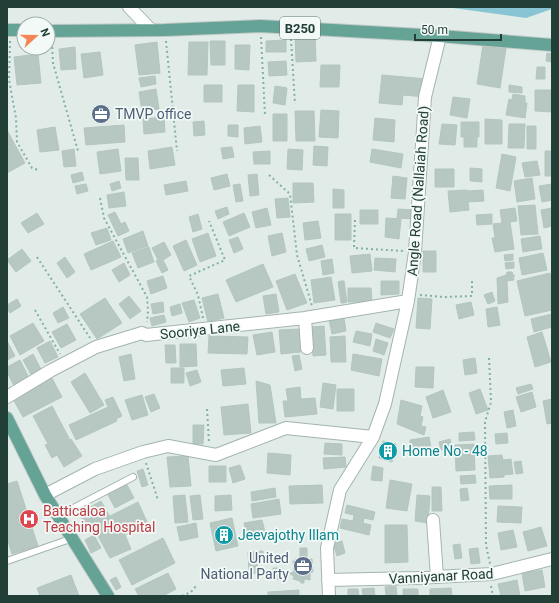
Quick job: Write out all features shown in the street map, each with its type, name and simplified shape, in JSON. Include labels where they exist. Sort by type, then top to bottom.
[{"type":"main road","name":"B250","points":[[56,31],[165,30],[260,26],[440,36],[552,45]]},
{"type":"main road","points":[[7,418],[45,495],[108,596]]},
{"type":"street","points":[[129,7],[151,30]]},
{"type":"street","name":"Angle Road (Nallaiah Road)","points":[[329,596],[327,548],[340,490],[373,437],[385,404],[408,298],[415,252],[425,97],[440,36]]},
{"type":"street","name":"Sooriya Lane","points":[[7,397],[96,348],[142,333],[146,335],[310,318],[408,298]]},
{"type":"street","points":[[307,348],[310,318]]},
{"type":"street","points":[[45,495],[95,470],[143,452],[168,446],[216,455],[286,428],[373,437]]},
{"type":"street","points":[[433,520],[437,577]]},
{"type":"street","name":"Vanniyanar Road","points":[[328,580],[492,574],[552,559]]},
{"type":"lane","points":[[58,516],[133,477]]},
{"type":"lane","points":[[7,561],[73,538]]},
{"type":"path","points":[[260,26],[265,115]]},
{"type":"path","points":[[291,28],[295,104]]},
{"type":"path","points":[[9,30],[9,80],[16,118],[17,142],[32,168],[38,170]]},
{"type":"path","points":[[165,30],[177,151]]},
{"type":"path","points":[[52,56],[78,151]]},
{"type":"path","points":[[269,175],[290,194],[297,255],[310,318]]},
{"type":"path","points":[[100,198],[104,218],[147,296],[148,310],[146,335]]},
{"type":"path","points":[[354,220],[354,248],[415,252]]},
{"type":"path","points":[[206,329],[198,295],[189,276],[225,260],[209,221]]},
{"type":"path","points":[[37,257],[96,348]]},
{"type":"path","points":[[408,298],[472,296],[472,279]]},
{"type":"path","points":[[35,310],[65,364]]},
{"type":"path","points":[[489,358],[491,402],[485,422],[486,546],[492,574]]},
{"type":"path","points":[[207,409],[209,454]]},
{"type":"path","points":[[143,452],[158,500]]},
{"type":"path","points":[[182,596],[192,592],[196,586]]},
{"type":"water","points":[[446,7],[552,7],[552,9],[526,18]]},
{"type":"building","points":[[315,34],[316,61],[296,62],[295,35]]},
{"type":"building","points":[[286,40],[286,52],[266,52],[266,41]]},
{"type":"building","points":[[210,41],[225,41],[225,65],[211,65]]},
{"type":"building","points":[[157,42],[160,73],[139,75],[135,45]]},
{"type":"building","points":[[189,42],[208,42],[207,75],[188,75]]},
{"type":"building","points":[[235,45],[250,45],[249,70],[235,69]]},
{"type":"building","points":[[483,45],[506,48],[500,88],[477,84]]},
{"type":"building","points":[[75,47],[76,69],[61,70],[59,49]]},
{"type":"building","points":[[100,52],[103,75],[84,78],[81,54]]},
{"type":"building","points":[[547,53],[552,54],[552,62],[546,61]]},
{"type":"building","points":[[38,56],[41,83],[17,85],[14,57]]},
{"type":"building","points":[[286,61],[287,75],[269,76],[268,62]]},
{"type":"building","points":[[321,65],[340,65],[339,87],[320,87]]},
{"type":"building","points":[[537,67],[545,67],[545,79],[536,79]]},
{"type":"building","points":[[382,75],[427,79],[425,97],[403,95],[402,105],[379,103]]},
{"type":"building","points":[[155,76],[156,84],[141,87],[139,78]]},
{"type":"building","points":[[204,85],[222,85],[222,102],[204,102]]},
{"type":"building","points":[[238,85],[254,85],[254,112],[237,111]]},
{"type":"building","points":[[509,85],[522,87],[522,93],[509,92]]},
{"type":"building","points":[[275,86],[287,88],[285,105],[273,103]]},
{"type":"building","points":[[156,89],[159,109],[142,111],[139,92]]},
{"type":"building","points":[[535,90],[552,90],[552,112],[535,111]]},
{"type":"building","points":[[513,94],[525,96],[525,103],[527,103],[525,118],[506,115],[509,99],[512,100]]},
{"type":"building","points":[[453,97],[470,99],[467,118],[450,115]]},
{"type":"building","points":[[321,110],[339,111],[338,138],[319,137]]},
{"type":"building","points":[[295,111],[314,111],[315,141],[296,141]]},
{"type":"building","points":[[273,114],[287,114],[287,141],[273,141]]},
{"type":"building","points":[[164,117],[165,132],[144,134],[143,119]]},
{"type":"building","points":[[375,118],[395,120],[394,142],[373,140]]},
{"type":"building","points":[[485,119],[502,120],[502,144],[485,144]]},
{"type":"building","points":[[204,121],[205,135],[194,136],[193,122]]},
{"type":"building","points":[[461,122],[479,122],[477,147],[464,147],[464,137],[461,137]]},
{"type":"building","points":[[442,124],[457,125],[455,145],[439,144]]},
{"type":"building","points":[[509,124],[525,124],[524,148],[508,148]]},
{"type":"building","points":[[124,125],[125,142],[86,145],[84,128]]},
{"type":"building","points":[[228,125],[238,125],[238,137],[228,136]]},
{"type":"building","points":[[260,126],[262,142],[245,144],[244,128]]},
{"type":"building","points":[[527,126],[536,126],[536,149],[527,149]]},
{"type":"building","points":[[55,127],[59,150],[40,152],[37,130]]},
{"type":"building","points":[[7,130],[25,163],[7,173]]},
{"type":"building","points":[[314,146],[328,147],[327,166],[313,165]]},
{"type":"building","points":[[172,147],[175,165],[150,169],[148,151]]},
{"type":"building","points":[[232,147],[234,157],[223,159],[221,148]]},
{"type":"building","points":[[74,149],[76,166],[64,167],[62,151]]},
{"type":"building","points":[[118,149],[121,171],[100,174],[97,152]]},
{"type":"building","points":[[288,149],[303,150],[302,170],[287,169]]},
{"type":"building","points":[[372,149],[403,154],[401,168],[370,162]]},
{"type":"building","points":[[270,151],[270,164],[254,164],[253,152]]},
{"type":"building","points":[[545,151],[552,151],[552,176],[545,176]]},
{"type":"building","points":[[502,154],[516,157],[510,191],[496,188]]},
{"type":"building","points":[[125,158],[138,158],[139,180],[126,180]]},
{"type":"building","points":[[537,161],[540,175],[525,177],[522,163]]},
{"type":"building","points":[[470,168],[482,169],[482,182],[470,181]]},
{"type":"building","points":[[435,169],[454,169],[454,187],[435,187]]},
{"type":"building","points":[[82,172],[84,180],[73,183],[71,175]]},
{"type":"building","points":[[227,174],[230,186],[214,190],[211,178]]},
{"type":"building","points":[[257,174],[259,195],[250,196],[248,175]]},
{"type":"building","points":[[393,176],[407,178],[405,199],[391,198]]},
{"type":"building","points":[[532,178],[535,199],[517,202],[514,181]]},
{"type":"building","points":[[119,181],[121,188],[112,191],[110,184]]},
{"type":"building","points":[[186,181],[188,191],[166,195],[164,185]]},
{"type":"building","points":[[293,183],[313,183],[314,202],[293,203]]},
{"type":"building","points":[[86,184],[88,191],[77,194],[75,186]]},
{"type":"building","points":[[240,184],[243,201],[236,202],[233,185]]},
{"type":"building","points":[[552,184],[552,200],[542,202],[539,186]]},
{"type":"building","points":[[333,189],[344,190],[344,208],[333,208]]},
{"type":"building","points":[[483,190],[484,201],[468,202],[469,210],[450,212],[448,191]]},
{"type":"building","points":[[124,192],[126,206],[109,208],[107,195]]},
{"type":"building","points":[[288,198],[290,217],[277,218],[275,199]]},
{"type":"building","points":[[535,205],[538,234],[521,235],[518,206]]},
{"type":"building","points":[[227,207],[229,214],[218,219],[215,211]]},
{"type":"building","points":[[267,208],[271,225],[256,228],[252,212]]},
{"type":"building","points":[[515,208],[517,221],[510,222],[514,249],[495,252],[492,238],[495,238],[493,224],[502,223],[500,210]]},
{"type":"building","points":[[552,208],[552,226],[544,228],[541,210]]},
{"type":"building","points":[[398,209],[414,210],[413,219],[397,218]]},
{"type":"building","points":[[360,210],[378,210],[378,224],[360,224]]},
{"type":"building","points":[[115,212],[121,224],[125,222],[129,231],[118,236],[108,215]]},
{"type":"building","points":[[37,213],[44,224],[28,233],[21,223]]},
{"type":"building","points":[[244,213],[250,227],[229,236],[223,222]]},
{"type":"building","points":[[198,214],[202,229],[193,232],[189,217]]},
{"type":"building","points":[[335,214],[351,214],[351,240],[335,240]]},
{"type":"building","points":[[492,214],[492,224],[477,225],[476,215]]},
{"type":"building","points":[[386,218],[401,219],[399,239],[385,237]]},
{"type":"building","points":[[318,221],[321,238],[305,240],[303,223]]},
{"type":"building","points":[[107,228],[111,240],[96,245],[91,233]]},
{"type":"building","points":[[143,231],[148,246],[128,253],[123,239]]},
{"type":"building","points":[[208,233],[216,256],[200,262],[192,239]]},
{"type":"building","points":[[282,233],[286,252],[272,256],[268,236]]},
{"type":"building","points":[[540,236],[542,249],[523,252],[521,239]]},
{"type":"building","points":[[238,237],[243,249],[234,253],[229,240]]},
{"type":"building","points":[[186,240],[197,265],[184,271],[173,246]]},
{"type":"building","points":[[113,241],[121,257],[91,270],[84,254]]},
{"type":"building","points":[[164,242],[171,255],[163,260],[168,270],[162,273],[152,248]]},
{"type":"building","points":[[322,245],[325,257],[309,261],[306,249]]},
{"type":"building","points":[[149,247],[154,262],[138,268],[132,253]]},
{"type":"building","points":[[22,249],[31,261],[16,272],[7,260]]},
{"type":"building","points":[[423,251],[436,251],[436,272],[423,272]]},
{"type":"building","points":[[543,253],[547,270],[522,275],[519,258]]},
{"type":"building","points":[[370,254],[372,271],[352,273],[350,256]]},
{"type":"building","points":[[513,254],[513,260],[505,261],[504,255]]},
{"type":"building","points":[[65,257],[75,272],[67,278],[57,263]]},
{"type":"building","points":[[375,258],[396,259],[395,272],[374,270]]},
{"type":"building","points":[[332,259],[334,273],[323,275],[321,261]]},
{"type":"building","points":[[514,262],[514,268],[506,269],[505,263]]},
{"type":"building","points":[[124,263],[130,275],[119,282],[112,270]]},
{"type":"building","points":[[263,264],[273,287],[236,302],[226,280]]},
{"type":"building","points":[[507,272],[512,272],[515,276],[513,276],[514,280],[507,281],[508,302],[498,304],[497,278],[506,275]]},
{"type":"building","points":[[550,273],[552,281],[552,310],[525,316],[517,281]]},
{"type":"building","points":[[295,274],[307,303],[287,310],[276,281]]},
{"type":"building","points":[[163,276],[167,288],[151,294],[147,281]]},
{"type":"building","points":[[331,277],[335,300],[314,303],[311,280]]},
{"type":"building","points":[[341,281],[344,303],[341,303],[338,282]]},
{"type":"building","points":[[341,281],[344,281],[347,302],[344,303]]},
{"type":"building","points":[[381,281],[399,281],[399,294],[381,295]]},
{"type":"building","points":[[348,288],[371,288],[372,302],[348,302]]},
{"type":"building","points":[[492,292],[495,301],[488,304],[484,295]]},
{"type":"building","points":[[218,294],[224,318],[208,322],[202,298]]},
{"type":"building","points":[[276,294],[279,312],[266,314],[263,296]]},
{"type":"building","points":[[129,296],[141,311],[130,319],[119,304]]},
{"type":"building","points":[[105,298],[122,323],[97,339],[80,314]]},
{"type":"building","points":[[418,298],[432,299],[430,329],[416,328]]},
{"type":"building","points":[[17,299],[21,306],[10,313],[7,309],[7,305]]},
{"type":"building","points":[[194,300],[200,318],[189,322],[182,303]]},
{"type":"building","points":[[163,302],[164,312],[153,314],[151,304]]},
{"type":"building","points":[[471,302],[474,315],[459,319],[456,305]]},
{"type":"building","points":[[180,304],[182,313],[172,316],[170,307]]},
{"type":"building","points":[[63,307],[69,318],[58,323],[53,313]]},
{"type":"building","points":[[497,307],[500,325],[488,327],[486,309]]},
{"type":"building","points":[[552,314],[552,327],[534,332],[531,319]]},
{"type":"building","points":[[164,315],[166,322],[152,326],[150,318]]},
{"type":"building","points":[[344,318],[346,331],[332,334],[329,320]]},
{"type":"building","points":[[33,323],[44,341],[20,355],[10,336]]},
{"type":"building","points":[[376,323],[394,329],[390,338],[373,332]]},
{"type":"building","points":[[67,324],[76,340],[61,348],[52,332]]},
{"type":"building","points":[[324,326],[326,355],[313,356],[311,327]]},
{"type":"building","points":[[300,329],[301,352],[281,354],[279,330]]},
{"type":"building","points":[[356,331],[372,334],[370,346],[353,342]]},
{"type":"building","points":[[272,332],[275,352],[257,355],[253,335]]},
{"type":"building","points":[[542,332],[551,362],[535,367],[527,337]]},
{"type":"building","points":[[209,336],[248,337],[247,354],[208,353]]},
{"type":"building","points":[[345,336],[346,362],[331,362],[330,337]]},
{"type":"building","points":[[376,339],[388,343],[384,355],[373,351]]},
{"type":"building","points":[[7,341],[15,356],[7,360]]},
{"type":"building","points":[[50,341],[58,357],[45,363],[37,348]]},
{"type":"building","points":[[180,344],[196,344],[197,366],[180,367]]},
{"type":"building","points":[[165,345],[175,345],[176,363],[166,363]]},
{"type":"building","points":[[33,354],[43,373],[33,378],[23,360]]},
{"type":"building","points":[[131,354],[135,379],[124,381],[119,357]]},
{"type":"building","points":[[353,354],[382,359],[379,376],[351,370]]},
{"type":"building","points":[[299,355],[302,369],[295,371],[292,356]]},
{"type":"building","points":[[475,358],[477,373],[465,375],[463,360]]},
{"type":"building","points":[[20,360],[29,378],[14,386],[7,372],[7,367]]},
{"type":"building","points":[[416,367],[434,367],[433,388],[415,387]]},
{"type":"building","points":[[171,368],[184,368],[184,383],[171,383]]},
{"type":"building","points":[[244,368],[246,384],[223,386],[221,370]]},
{"type":"building","points":[[197,370],[201,382],[190,386],[186,373]]},
{"type":"building","points":[[85,373],[104,405],[90,413],[71,382]]},
{"type":"building","points":[[52,378],[62,397],[23,417],[13,399]]},
{"type":"building","points":[[256,381],[270,385],[276,423],[259,423]]},
{"type":"building","points":[[323,383],[336,385],[333,409],[320,407]]},
{"type":"building","points":[[531,384],[533,389],[518,394],[516,388]]},
{"type":"building","points":[[300,387],[301,399],[315,398],[317,414],[285,417],[283,401],[288,401],[286,389]]},
{"type":"building","points":[[337,389],[354,389],[354,411],[337,411]]},
{"type":"building","points":[[480,389],[488,410],[476,414],[469,393]]},
{"type":"building","points":[[443,390],[451,412],[433,418],[426,397]]},
{"type":"building","points":[[532,392],[536,407],[521,412],[516,397]]},
{"type":"building","points":[[154,394],[160,408],[151,412],[145,397]]},
{"type":"building","points":[[142,395],[148,415],[132,420],[125,400]]},
{"type":"building","points":[[113,397],[122,416],[116,419],[117,421],[76,440],[69,425],[108,407],[105,400]]},
{"type":"building","points":[[552,399],[552,423],[547,424],[543,401]]},
{"type":"building","points":[[401,400],[422,406],[420,416],[423,417],[421,426],[426,427],[424,435],[397,424]]},
{"type":"building","points":[[248,404],[251,433],[224,435],[221,407]]},
{"type":"building","points":[[52,406],[70,440],[71,439],[82,456],[64,467],[57,455],[52,458],[45,445],[48,444],[33,416]]},
{"type":"building","points":[[513,410],[516,426],[507,428],[504,412]]},
{"type":"building","points":[[193,425],[204,425],[203,444],[193,444]]},
{"type":"building","points":[[474,432],[475,440],[459,441],[459,433]]},
{"type":"building","points":[[507,433],[508,443],[496,444],[495,434]]},
{"type":"building","points":[[429,437],[431,448],[410,452],[410,440]]},
{"type":"building","points":[[450,439],[452,448],[441,450],[439,442]]},
{"type":"building","name":"Home No - 48","points":[[383,441],[396,444],[392,462],[379,458]]},
{"type":"building","points":[[325,443],[342,444],[342,455],[324,454]]},
{"type":"building","points":[[474,444],[475,470],[456,471],[455,445]]},
{"type":"building","points":[[268,453],[291,455],[290,475],[267,473]]},
{"type":"building","points":[[502,455],[503,460],[511,459],[513,474],[504,475],[504,477],[490,478],[488,456]]},
{"type":"building","points":[[188,456],[191,486],[170,487],[167,457]]},
{"type":"building","points":[[345,457],[346,467],[324,469],[323,458]]},
{"type":"building","points":[[521,461],[523,473],[516,474],[514,462]]},
{"type":"building","points":[[240,465],[245,479],[233,483],[229,468]]},
{"type":"building","points":[[209,466],[226,466],[226,482],[209,482]]},
{"type":"building","points":[[373,466],[383,468],[382,481],[371,480]]},
{"type":"building","points":[[143,469],[148,485],[142,487],[137,471]]},
{"type":"building","points":[[475,475],[476,483],[461,484],[460,476]]},
{"type":"building","points":[[390,480],[412,484],[407,511],[386,508]]},
{"type":"building","points":[[17,481],[38,546],[12,554],[7,538],[7,484]]},
{"type":"building","points":[[126,483],[134,498],[115,508],[107,493]]},
{"type":"building","points":[[322,485],[323,503],[290,504],[289,486]]},
{"type":"building","points":[[512,485],[512,499],[490,499],[489,486]]},
{"type":"building","points":[[432,487],[441,487],[442,511],[432,511]]},
{"type":"building","points":[[275,488],[276,497],[252,501],[251,492]]},
{"type":"building","points":[[467,488],[469,500],[461,501],[460,489]]},
{"type":"building","points":[[185,495],[188,522],[175,523],[173,496]]},
{"type":"building","points":[[200,495],[203,519],[193,520],[190,496]]},
{"type":"building","points":[[231,495],[232,510],[215,511],[215,496]]},
{"type":"building","points":[[417,495],[430,496],[428,523],[415,521]]},
{"type":"building","points":[[279,499],[281,514],[253,518],[251,504]]},
{"type":"building","points":[[101,501],[110,517],[88,530],[79,513]]},
{"type":"building","points":[[138,502],[148,524],[125,535],[131,549],[110,558],[92,525]]},
{"type":"building","points":[[347,505],[375,512],[373,520],[364,518],[363,523],[371,525],[369,535],[340,528],[342,519],[353,521],[354,515],[345,513]]},
{"type":"building","points":[[498,506],[522,507],[521,523],[497,522]]},
{"type":"building","name":"Jeevajothy Illam","points":[[232,518],[238,546],[216,551],[210,523]]},
{"type":"building","points":[[262,520],[265,532],[247,536],[244,523]]},
{"type":"building","points":[[196,523],[198,537],[180,541],[177,527]]},
{"type":"building","points":[[385,525],[407,525],[408,562],[385,563]]},
{"type":"building","points":[[541,527],[547,546],[528,551],[523,532]]},
{"type":"building","points":[[513,530],[517,547],[501,550],[498,533]]},
{"type":"building","points":[[94,535],[101,548],[91,553],[85,540]]},
{"type":"building","points":[[163,538],[175,563],[132,585],[119,560]]},
{"type":"building","points":[[342,541],[345,553],[337,556],[333,543]]},
{"type":"building","points":[[460,544],[462,558],[455,559],[453,545]]},
{"type":"building","name":"United National Party","points":[[300,548],[307,548],[307,560],[312,559],[313,572],[310,572],[310,580],[304,579],[304,583],[293,579],[294,576],[290,574],[294,572],[293,561],[300,560]]},
{"type":"building","points":[[478,548],[480,563],[471,564],[469,549]]},
{"type":"building","points":[[263,551],[264,560],[257,561],[258,573],[249,574],[248,552]]},
{"type":"building","points":[[273,568],[282,568],[281,580],[273,579]]},
{"type":"building","points":[[542,570],[545,587],[525,591],[522,573]]},
{"type":"building","points":[[168,573],[176,589],[163,596],[139,596],[135,589]]},
{"type":"building","points":[[71,575],[79,596],[40,596],[37,588]]},
{"type":"building","points":[[116,577],[121,587],[116,590],[110,580]]},
{"type":"building","points":[[517,580],[520,596],[501,596],[498,584]]},
{"type":"building","points":[[396,586],[397,596],[386,596],[385,587]]},
{"type":"building","points":[[374,588],[375,596],[363,596],[362,589]]},
{"type":"building","points":[[451,588],[452,596],[430,596],[430,589]]},
{"type":"building","points":[[348,589],[358,589],[359,596],[348,596]]},
{"type":"building","points":[[403,589],[418,589],[418,596],[403,596]]},
{"type":"building","points":[[299,590],[299,596],[268,596],[268,592]]},
{"type":"place","name":"TMVP office","points":[[101,114]]},
{"type":"place","name":"Home No - 48","points":[[388,451]]},
{"type":"place","name":"Batticaloa Teaching Hospital","points":[[29,519]]},
{"type":"place","name":"Jeevajothy Illam","points":[[224,535]]},
{"type":"place","name":"United National Party","points":[[303,566]]}]
